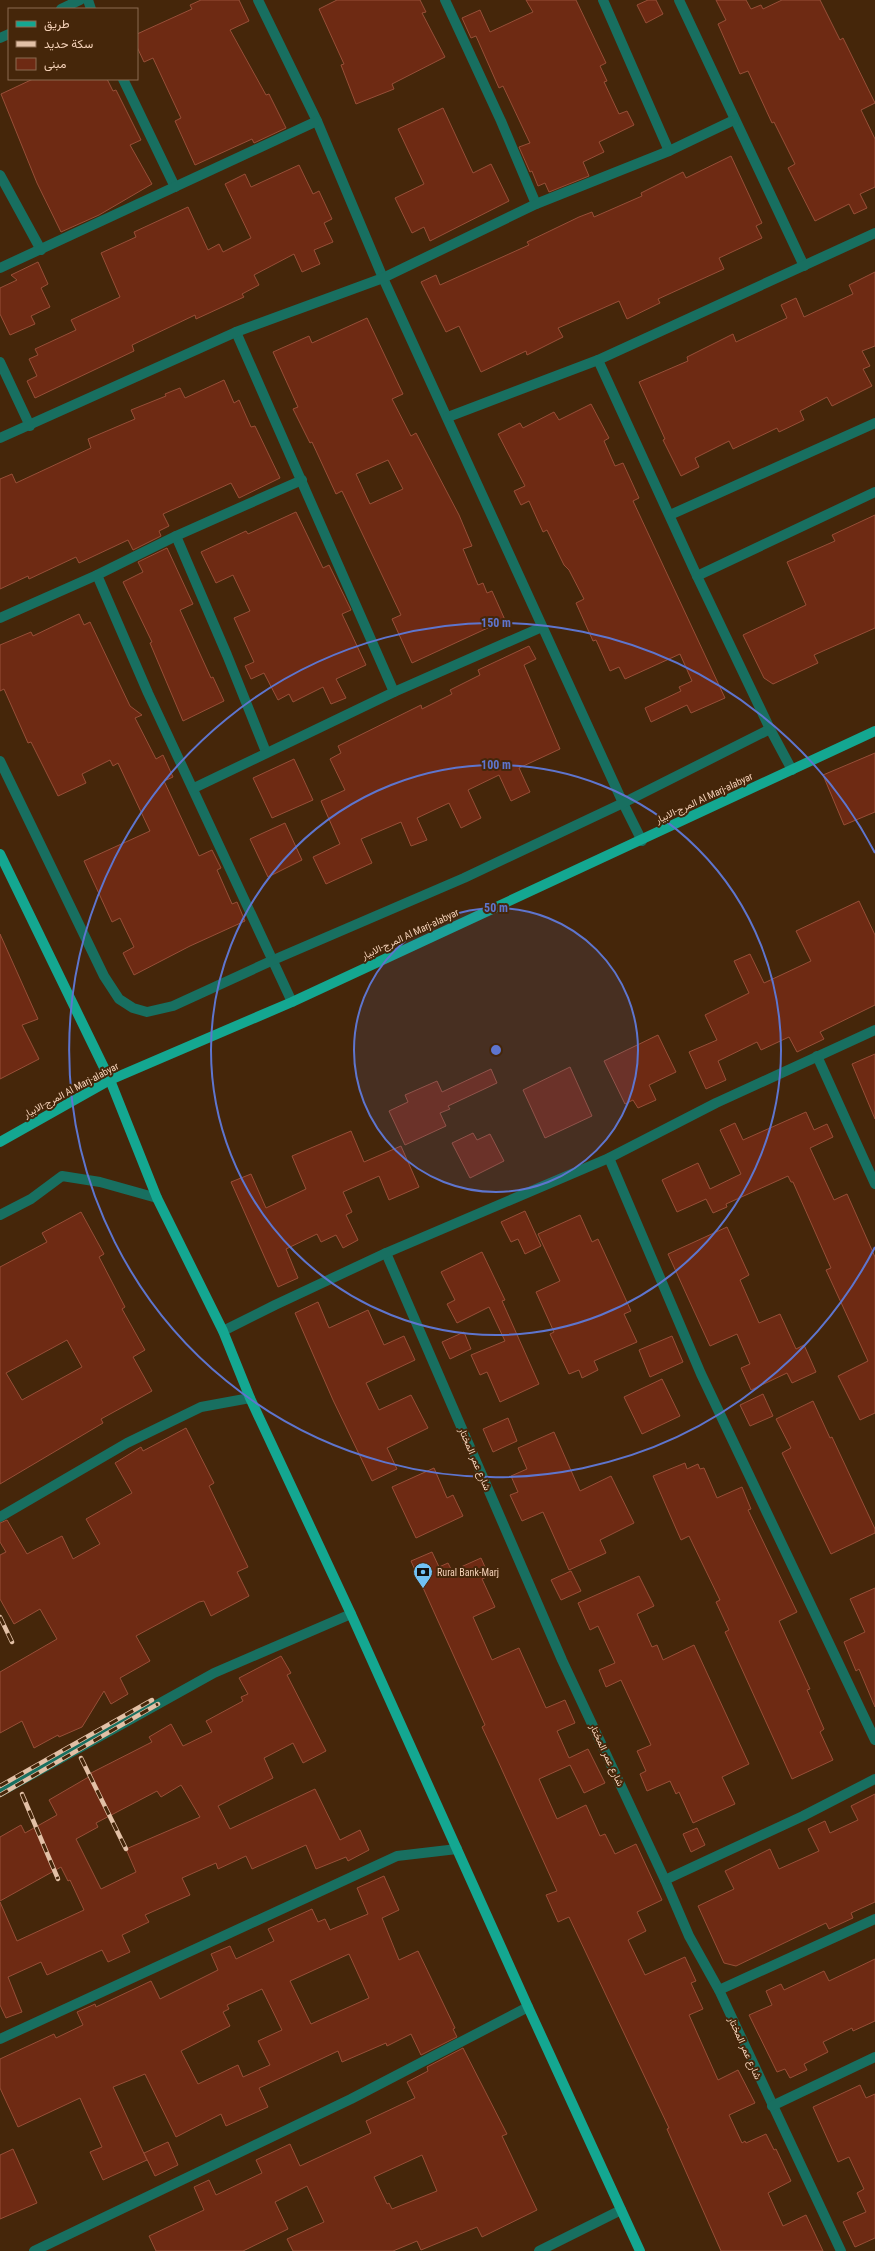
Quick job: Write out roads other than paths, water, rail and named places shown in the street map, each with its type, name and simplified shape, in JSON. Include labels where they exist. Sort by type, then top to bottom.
[{"type":"main road","name":"المرج-الابيار Al Marj-alabyar","points":[[0,1142],[110,1080],[292,1002],[875,732]]},
{"type":"main road","points":[[0,854],[110,1080],[157,1198],[223,1331],[250,1398],[352,1614],[528,2007],[640,2251]]},
{"type":"street","points":[[63,8],[80,0]]},
{"type":"street","points":[[258,0],[317,121],[383,278],[448,417],[542,627],[642,841]]},
{"type":"street","points":[[447,0],[536,204]]},
{"type":"street","points":[[603,0],[669,151]]},
{"type":"street","points":[[679,0],[734,120],[804,266]]},
{"type":"street","points":[[122,80],[175,187]]},
{"type":"street","points":[[0,438],[30,426],[236,332],[383,278],[536,204],[669,151],[734,120]]},
{"type":"street","points":[[0,268],[317,121]]},
{"type":"street","points":[[0,176],[41,250]]},
{"type":"street","points":[[448,417],[598,360],[875,233]]},
{"type":"street","points":[[236,332],[394,692]]},
{"type":"street","points":[[598,360],[770,729],[792,770]]},
{"type":"street","points":[[0,362],[30,426]]},
{"type":"street","points":[[670,515],[875,422]]},
{"type":"street","points":[[0,618],[96,575],[176,536],[302,480]]},
{"type":"street","points":[[698,576],[875,492]]},
{"type":"street","points":[[176,536],[227,655],[266,752]]},
{"type":"street","points":[[96,575],[148,693],[194,788],[271,961],[292,1002]]},
{"type":"street","points":[[194,788],[266,752],[394,692],[542,627]]},
{"type":"street","points":[[0,761],[104,976],[119,999],[133,1008],[148,1012],[173,1006],[271,961],[464,878],[623,803],[770,729]]},
{"type":"street","points":[[223,1331],[386,1253],[609,1158],[716,1103],[875,1030]]},
{"type":"street","points":[[817,1056],[872,1171],[875,1184]]},
{"type":"street","points":[[609,1158],[701,1374],[875,1740]]},
{"type":"street","points":[[0,1215],[31,1199],[62,1176],[100,1182],[157,1198]]},
{"type":"street","name":"شارع عمر المختار","points":[[386,1253],[562,1660],[665,1880],[689,1936],[719,1990],[841,2251]]},
{"type":"street","points":[[0,1517],[127,1443],[201,1407],[250,1398]]},
{"type":"street","points":[[0,1792],[214,1673],[352,1614]]},
{"type":"street","points":[[665,1880],[803,1816],[875,1779]]},
{"type":"street","points":[[0,2039],[397,1856],[457,1849]]},
{"type":"street","points":[[719,1990],[875,1919]]},
{"type":"street","points":[[34,2251],[351,2099],[528,2007]]},
{"type":"street","points":[[772,2106],[875,2057]]},
{"type":"street","points":[[539,2251],[621,2210]]},
{"type":"railway","points":[[0,1617],[12,1642]]},
{"type":"railway","points":[[0,1786],[152,1700]]},
{"type":"railway","points":[[0,1795],[158,1704]]},
{"type":"railway","points":[[81,1758],[126,1849]]},
{"type":"railway","points":[[22,1794],[58,1879]]},
{"type":"place","name":"Rural Bank-Marj","points":[[423,1589]]}]
